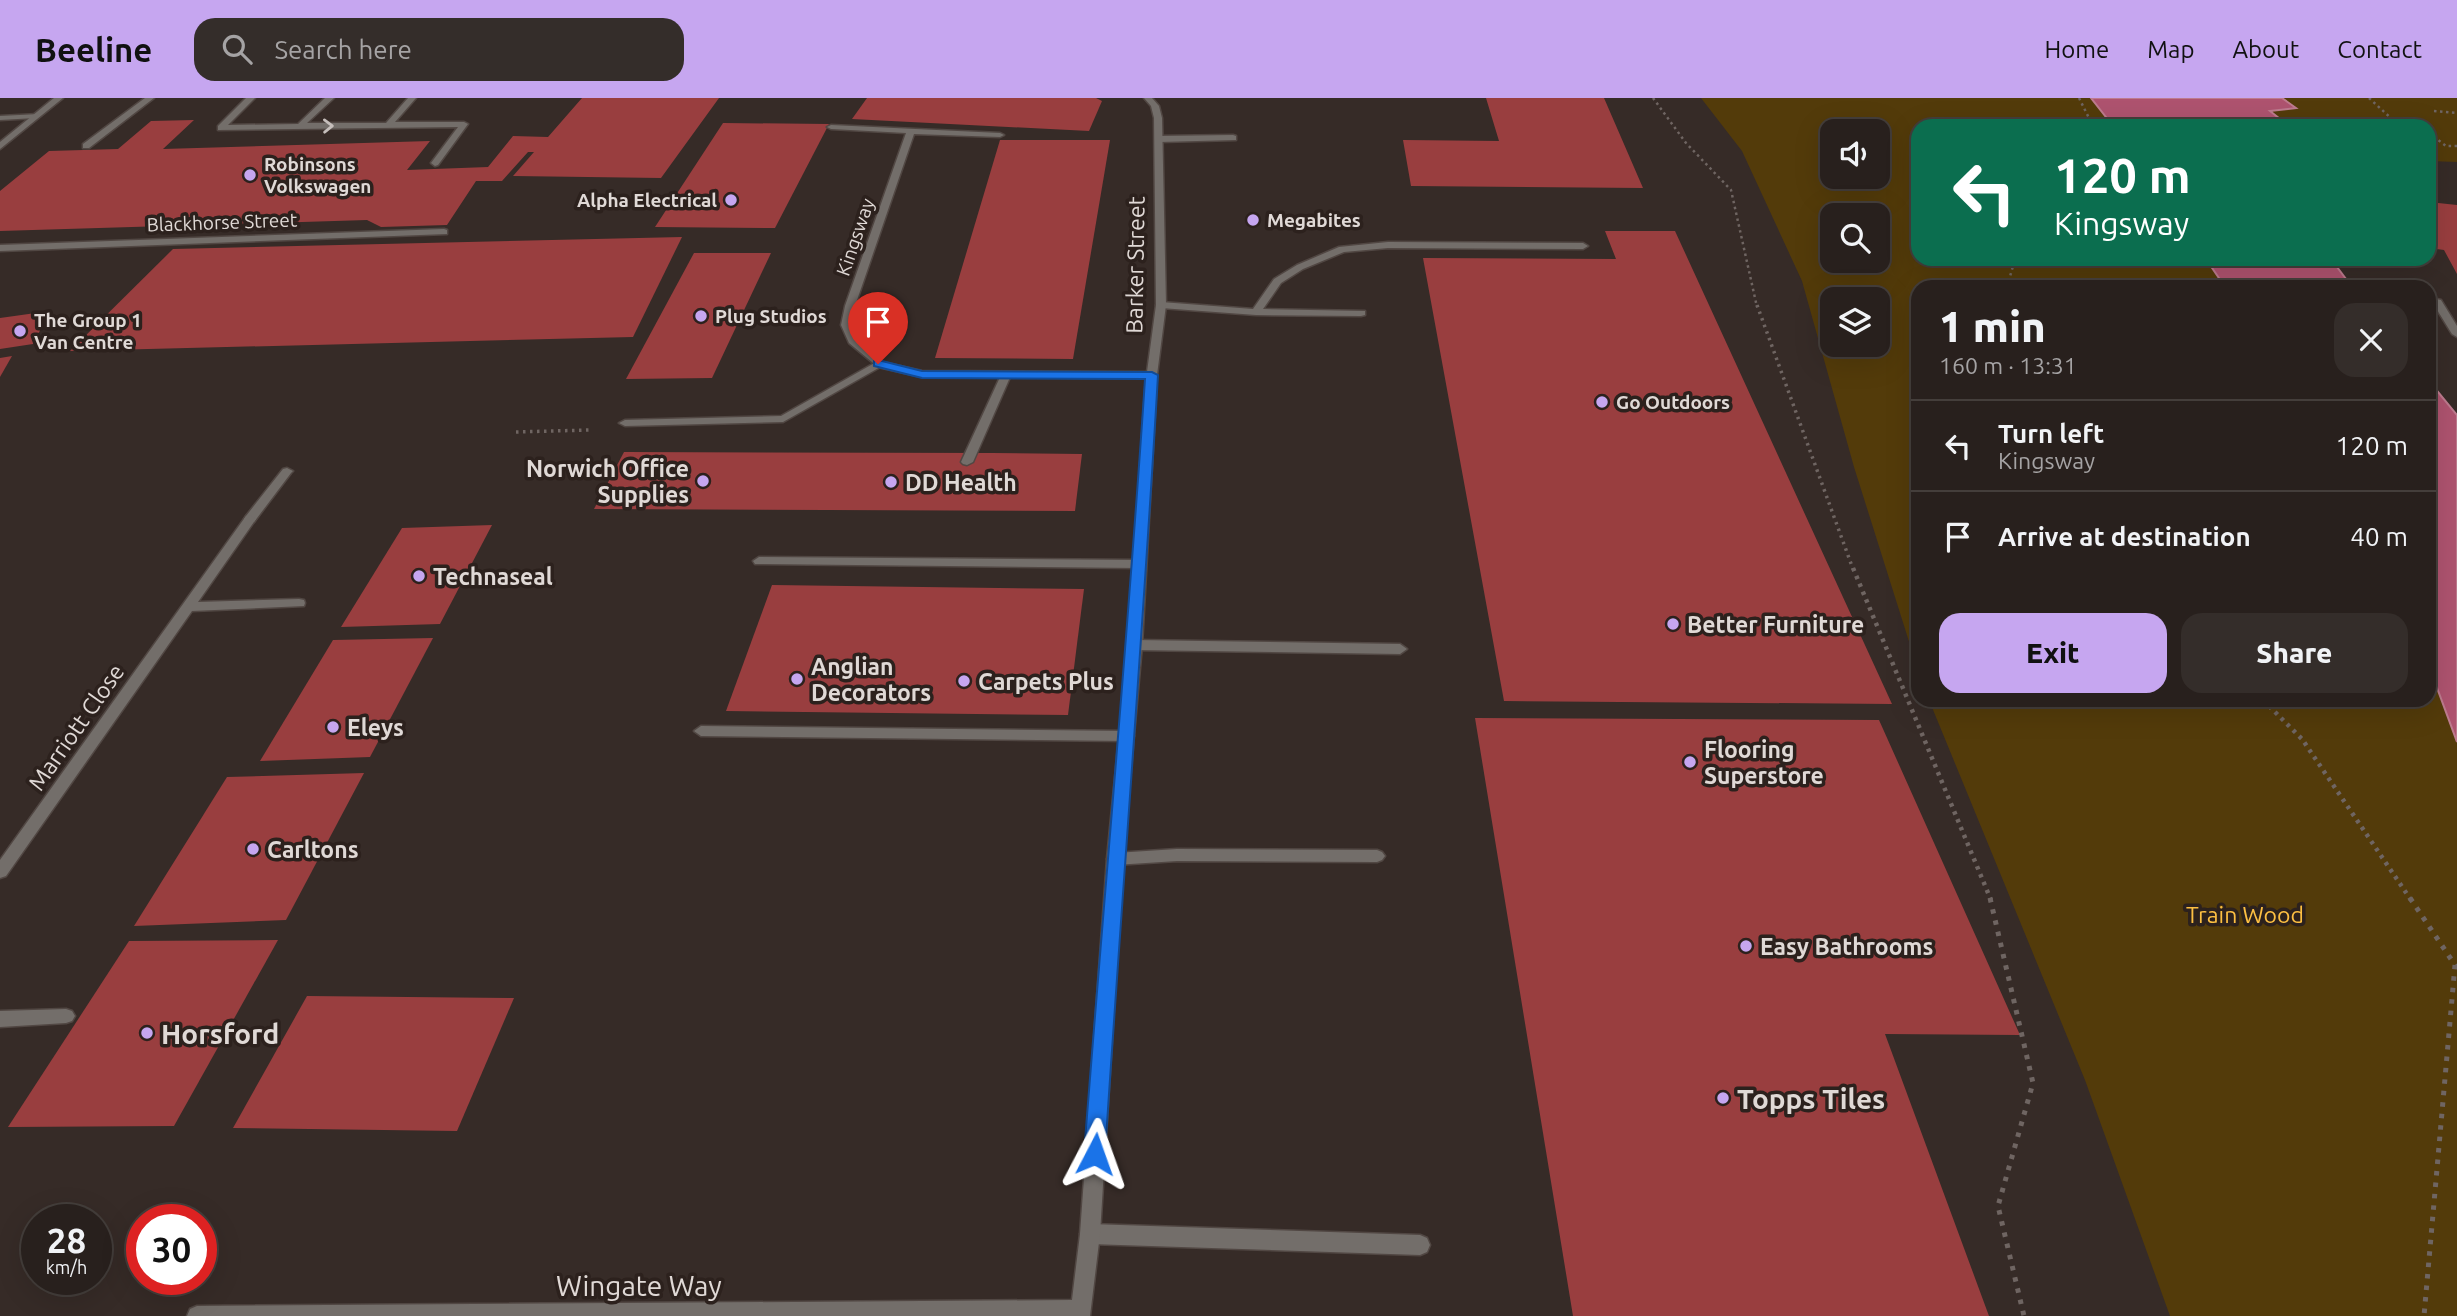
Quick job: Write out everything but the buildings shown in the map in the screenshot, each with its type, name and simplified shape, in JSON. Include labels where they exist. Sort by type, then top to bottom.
[{"type":"street","points":[[0,146],[59,98]]},
{"type":"street","points":[[86,146],[149,98]]},
{"type":"street","points":[[251,98],[221,128],[464,124],[435,163]]},
{"type":"street","points":[[300,126],[330,98]]},
{"type":"street","points":[[388,125],[412,98]]},
{"type":"street","name":"Barker Street","points":[[1081,1313],[1090,1234],[1115,859],[1135,645],[1152,375],[1161,305],[1159,139],[1155,106],[1147,98]]},
{"type":"street","points":[[0,118],[36,117]]},
{"type":"street","points":[[831,127],[1000,135]]},
{"type":"street","name":"Kingsway","points":[[878,364],[854,343],[846,326],[850,306],[911,131]]},
{"type":"street","points":[[1159,139],[1233,138]]},
{"type":"street","name":"Blackhorse Street","points":[[0,248],[444,232]]},
{"type":"street","points":[[1256,312],[1277,281],[1300,267],[1342,249],[1388,244],[1583,246]]},
{"type":"street","points":[[2436,300],[2456,330]]},
{"type":"street","points":[[1161,305],[1256,312],[1361,313]]},
{"type":"street","points":[[625,423],[783,419],[878,364],[922,374],[1152,375]]},
{"type":"street","points":[[967,462],[1006,375]]},
{"type":"street","name":"Marriott Close","points":[[0,872],[250,519],[287,471]]},
{"type":"street","points":[[759,561],[1138,564]]},
{"type":"street","points":[[188,607],[299,603]]},
{"type":"street","points":[[1135,645],[1401,649]]},
{"type":"street","points":[[701,731],[1127,736]]},
{"type":"street","points":[[1115,859],[1177,855],[1377,856]]},
{"type":"street","points":[[0,1019],[66,1016]]},
{"type":"street","points":[[1090,1234],[1420,1245]]},
{"type":"street","name":"Wingate Way","points":[[197,1316],[1081,1313]]},
{"type":"path","points":[[1653,98],[1686,143],[1731,190],[1760,320],[1835,525],[1990,901],[2033,1083],[1998,1206],[2024,1316]]},
{"type":"path","points":[[2079,98],[2090,119]]},
{"type":"path","points":[[2369,98],[2392,119]]},
{"type":"path","points":[[2434,111],[2457,113]]},
{"type":"path","points":[[2436,138],[2446,146],[2457,146]]},
{"type":"path","points":[[516,432],[593,430]]},
{"type":"path","points":[[2270,707],[2302,739],[2455,965],[2424,1316]]},
{"type":"green space","points":[[1701,98],[2091,98],[2108,119],[1911,119],[1911,266],[2211,266],[2220,280],[1911,280],[1911,648],[1854,467],[1823,357],[1890,357],[1890,287],[1820,287],[1820,345],[1802,281],[1742,151]]},
{"type":"green space","points":[[2282,98],[2457,98],[2457,162],[2436,161],[2436,119],[2280,119],[2269,110],[2295,108]]},
{"type":"green space","name":"Train Wood","points":[[2436,685],[2457,742],[2457,1316],[2170,1316],[2085,1080],[1932,707],[2436,707]]},
{"type":"shaded area","points":[[2091,98],[2282,98],[2296,108],[2270,111],[2280,119],[2108,119]]},
{"type":"shaded area","points":[[2211,266],[2336,266],[2347,280],[2220,280]]},
{"type":"shaded area","points":[[2436,390],[2457,415],[2457,742],[2436,685]]},
{"type":"place","name":"Robinsons Volkswagen","points":[[250,175]]},
{"type":"place","name":"Alpha Electrical","points":[[731,200]]},
{"type":"place","name":"Megabites","points":[[1253,220]]},
{"type":"place","name":"Plug Studios","points":[[701,316]]},
{"type":"place","name":"The Group 1 Van Centre","points":[[20,331]]},
{"type":"place","name":"Go Outdoors","points":[[1602,402]]},
{"type":"place","name":"Norwich Office Supplies","points":[[703,481]]},
{"type":"place","name":"DD Health","points":[[891,482]]},
{"type":"place","name":"Technaseal","points":[[419,576]]},
{"type":"place","name":"Better Furniture","points":[[1673,624]]},
{"type":"place","name":"Anglian Decorators","points":[[797,679]]},
{"type":"place","name":"Carpets Plus","points":[[964,681]]},
{"type":"place","name":"Eleys","points":[[333,727]]},
{"type":"place","name":"Flooring Superstore","points":[[1690,762]]},
{"type":"place","name":"Carltons","points":[[253,849]]},
{"type":"place","name":"Easy Bathrooms","points":[[1746,946]]},
{"type":"place","name":"Horsford","points":[[147,1033]]},
{"type":"place","name":"Topps Tiles","points":[[1723,1098]]},
{"type":"route","points":[[878,364],[922,374],[1152,375],[1135,645],[1115,859],[1095,1154]]}]
